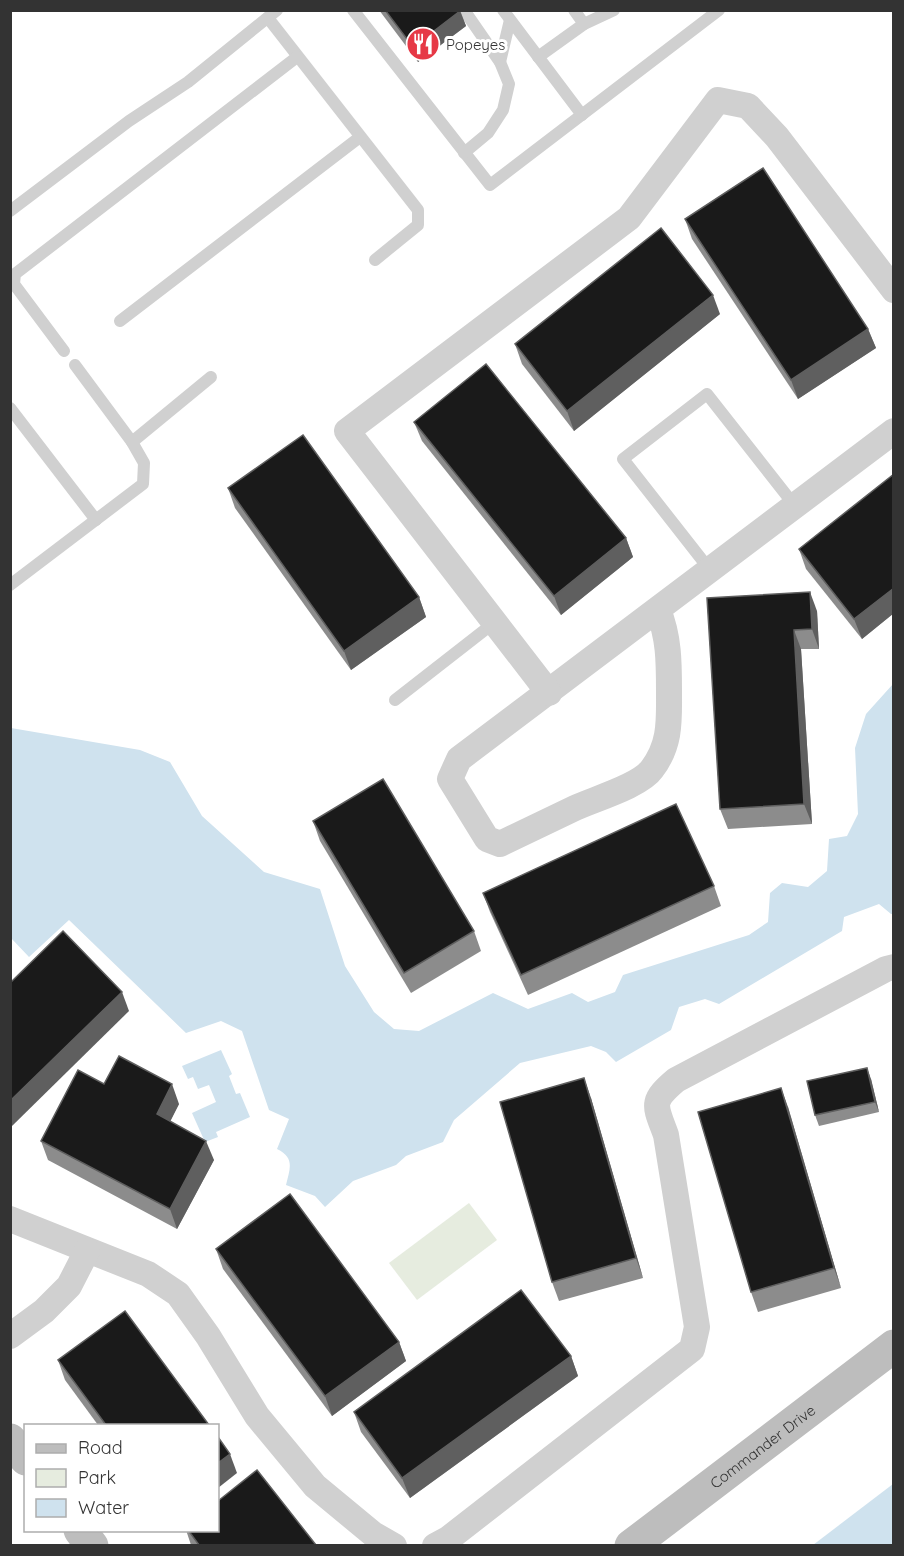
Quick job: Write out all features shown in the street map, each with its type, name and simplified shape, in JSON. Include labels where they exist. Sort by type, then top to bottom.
[{"type":"street","points":[[549,693],[347,431],[629,218],[718,100],[748,106],[756,114],[777,137],[894,290]]},
{"type":"street","points":[[658,610],[664,623],[669,649],[669,734],[659,759],[650,772],[631,785],[576,807],[500,843],[487,839],[450,779],[459,759],[894,431]]},
{"type":"street","points":[[435,1545],[448,1539],[692,1349],[697,1327],[666,1135],[656,1109],[661,1093],[676,1080],[886,969],[894,967]]},
{"type":"street","points":[[10,1219],[148,1274],[178,1294],[208,1336],[257,1416],[315,1486],[373,1534],[394,1545]]},
{"type":"street","points":[[10,1336],[44,1311],[69,1286],[87,1251]]},
{"type":"street","name":"Commander Drive","points":[[631,1545],[894,1346]]},
{"type":"street","points":[[10,1440],[24,1457]]},
{"type":"street","points":[[82,1532],[92,1545]]},
{"type":"lane","points":[[353,10],[490,185],[718,10]]},
{"type":"lane","points":[[464,10],[500,62],[509,84],[504,110],[488,133],[465,153]]},
{"type":"lane","points":[[574,10],[584,24]]},
{"type":"lane","points":[[538,57],[584,24],[614,10]]},
{"type":"lane","points":[[10,211],[129,121],[188,82],[273,14],[297,57],[418,210],[418,225],[375,260]]},
{"type":"lane","points":[[500,62],[507,15]]},
{"type":"lane","points":[[507,15],[582,115]]},
{"type":"lane","points":[[64,351],[14,284],[15,274],[297,57]]},
{"type":"lane","points":[[120,321],[360,137]]},
{"type":"lane","points":[[10,585],[143,484],[144,463],[132,442],[75,365]]},
{"type":"lane","points":[[132,442],[211,376]]},
{"type":"lane","points":[[710,570],[623,459],[707,394],[795,506]]},
{"type":"lane","points":[[10,408],[96,520]]},
{"type":"lane","points":[[395,700],[495,622]]},
{"type":"green space","points":[[469,1203],[497,1240],[417,1300],[389,1263]]},
{"type":"water","points":[[893,684],[893,914],[879,904],[844,917],[842,931],[719,1004],[705,999],[679,1007],[671,1030],[616,1062],[606,1052],[591,1046],[520,1063],[454,1120],[443,1142],[406,1156],[396,1165],[353,1181],[325,1207],[315,1196],[286,1185],[290,1169],[289,1160],[283,1152],[277,1149],[289,1119],[269,1110],[242,1031],[221,1021],[186,1033],[69,920],[29,957],[11,938],[11,728],[140,750],[170,762],[202,816],[264,872],[320,889],[345,966],[374,1012],[394,1029],[419,1031],[493,993],[528,1009],[572,993],[588,1002],[615,992],[623,975],[749,935],[768,922],[770,893],[782,883],[808,887],[827,871],[829,839],[847,836],[858,814],[855,748],[866,714]]},
{"type":"water","points":[[221,1050],[232,1074],[229,1076],[236,1094],[240,1093],[250,1117],[216,1132],[218,1137],[205,1142],[192,1113],[216,1102],[209,1085],[198,1089],[193,1077],[188,1079],[182,1066]]},
{"type":"water","points":[[893,1484],[893,1545],[813,1545]]},
{"type":"building","points":[[385,10],[460,10],[460,11],[413,47]]},
{"type":"building","points":[[763,168],[868,329],[791,380],[685,219]]},
{"type":"building","points":[[661,228],[713,295],[567,411],[515,344]]},
{"type":"building","points":[[486,364],[626,538],[554,596],[414,422]]},
{"type":"building","points":[[303,435],[419,597],[344,651],[228,488]]},
{"type":"building","points":[[894,474],[894,588],[854,619],[799,549]]},
{"type":"building","points":[[810,592],[812,629],[794,630],[804,804],[720,809],[707,598]]},
{"type":"building","points":[[383,779],[474,931],[404,973],[313,821]]},
{"type":"building","points":[[676,804],[714,886],[521,975],[483,893]]},
{"type":"building","points":[[63,931],[122,992],[10,1101],[10,983]]},
{"type":"building","points":[[119,1056],[172,1084],[157,1114],[206,1141],[170,1209],[41,1141],[78,1070],[104,1084]]},
{"type":"building","points":[[867,1068],[875,1102],[815,1115],[807,1081]]},
{"type":"building","points":[[584,1078],[636,1258],[552,1282],[500,1102]]},
{"type":"building","points":[[781,1088],[834,1268],[751,1292],[698,1112]]},
{"type":"building","points":[[290,1194],[399,1342],[325,1396],[216,1249]]},
{"type":"building","points":[[521,1290],[571,1356],[402,1478],[354,1412]]},
{"type":"building","points":[[125,1311],[208,1424],[105,1424],[58,1360]]},
{"type":"building","points":[[219,1438],[230,1454],[219,1462]]},
{"type":"building","points":[[257,1470],[316,1545],[199,1545],[189,1532],[219,1532],[219,1500]]},
{"type":"place","name":"Popeyes","points":[[423,44]]}]
